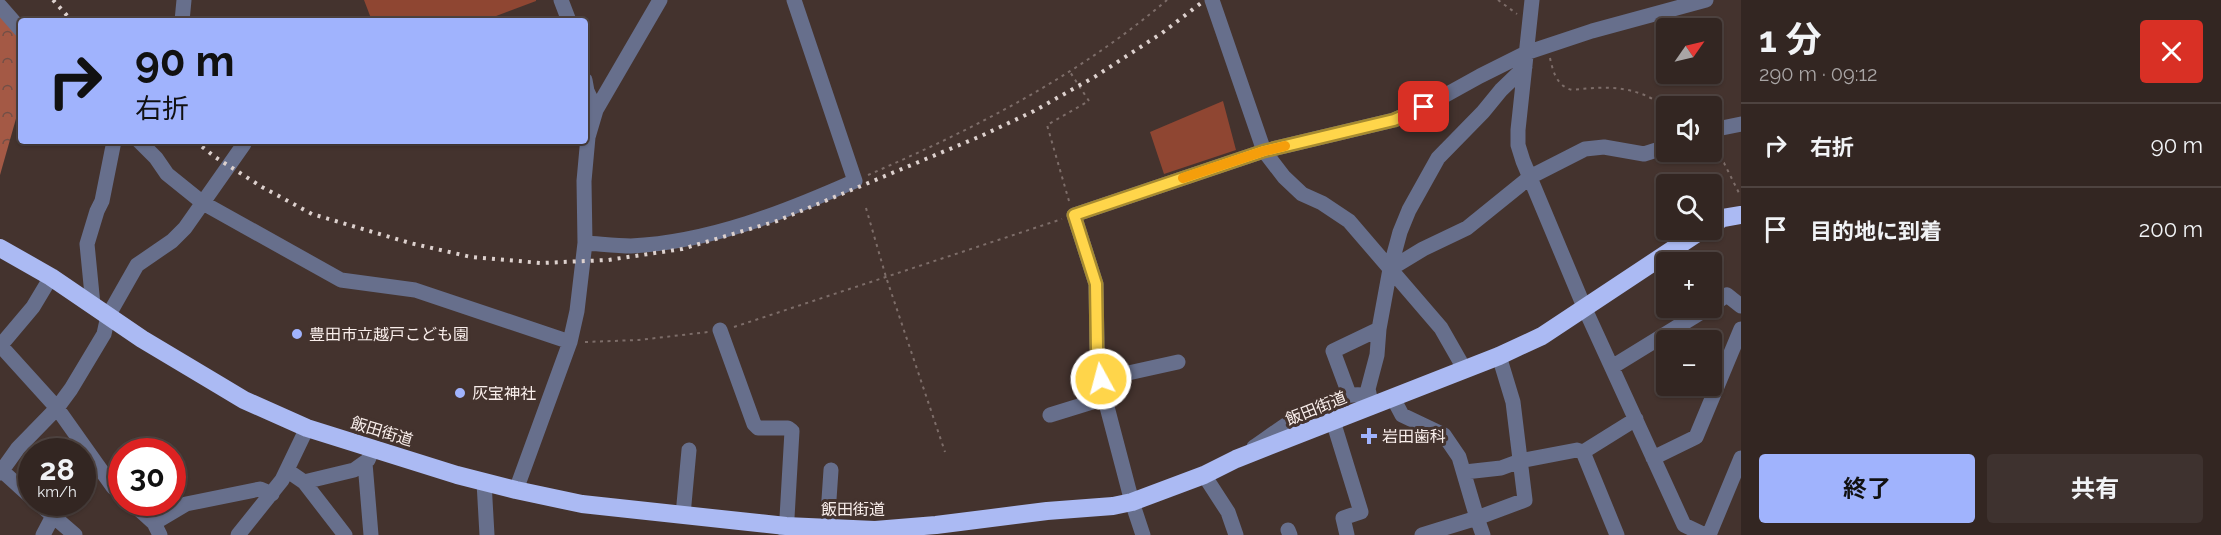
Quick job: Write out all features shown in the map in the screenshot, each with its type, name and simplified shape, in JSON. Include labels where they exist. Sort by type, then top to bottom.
[{"type":"highway","points":[[1722,219],[1741,215]]},
{"type":"highway","name":"飯田街道","points":[[0,248],[51,277],[142,339],[244,400],[369,456],[582,504],[683,515],[763,530],[875,532],[938,530],[1047,511],[1113,506],[1132,502],[1499,356],[1542,336],[1687,240]]},
{"type":"street","points":[[182,18],[184,0]]},
{"type":"street","points":[[561,0],[567,18]]},
{"type":"street","points":[[588,137],[596,110],[660,0]]},
{"type":"street","points":[[585,243],[628,246],[680,240],[767,218],[855,181],[794,0]]},
{"type":"street","points":[[1212,0],[1264,151],[1284,177],[1302,194],[1323,203],[1349,221],[1441,328],[1465,369]]},
{"type":"street","points":[[1532,0],[1518,145],[1585,309],[1684,525],[1707,535],[1741,458]]},
{"type":"street","points":[[1143,535],[1105,399],[1097,348],[1096,284],[1074,215],[1264,151],[1394,120],[1424,107],[1480,76],[1526,60],[1545,47],[1592,31],[1706,0]]},
{"type":"street","points":[[0,6],[18,27]]},
{"type":"street","points":[[1372,407],[1368,389],[1377,355],[1379,329],[1390,269],[1400,232],[1409,210],[1438,158],[1483,112],[1526,60]]},
{"type":"street","points":[[588,93],[596,110]]},
{"type":"street","points":[[1722,128],[1741,124]]},
{"type":"street","points":[[93,305],[87,244],[96,211],[102,201],[113,144]]},
{"type":"street","points":[[142,144],[167,174],[202,203],[342,280],[415,290],[570,342]]},
{"type":"street","points":[[18,486],[0,471],[18,448],[57,408],[104,334],[108,316],[137,265],[172,241],[185,228],[242,144]]},
{"type":"street","points":[[516,490],[570,342],[583,280],[584,181],[587,144]]},
{"type":"street","points":[[1390,269],[1423,249],[1467,228],[1530,177],[1585,149],[1594,147],[1644,154],[1656,150]]},
{"type":"street","points":[[51,277],[33,308],[0,345],[57,408],[108,480]]},
{"type":"street","points":[[1722,298],[1727,295],[1741,306]]},
{"type":"street","points":[[1612,367],[1691,318]]},
{"type":"street","points":[[1653,458],[1696,437],[1741,328]]},
{"type":"street","points":[[1349,394],[1333,351],[1379,329]]},
{"type":"street","points":[[720,330],[754,424],[758,428],[788,428],[792,431],[786,531]]},
{"type":"street","points":[[1422,535],[1525,500],[1514,402],[1499,356]]},
{"type":"street","points":[[1101,379],[1178,362]]},
{"type":"street","points":[[1236,459],[1315,408],[1349,394],[1362,395],[1372,407]]},
{"type":"street","points":[[1393,398],[1402,415],[1444,435],[1459,457],[1483,535]]},
{"type":"street","points":[[1050,415],[1105,399]]},
{"type":"street","points":[[1583,452],[1636,419]]},
{"type":"street","points":[[1333,422],[1362,513],[1344,518],[1347,535]]},
{"type":"street","points":[[238,535],[288,471],[307,428]]},
{"type":"street","points":[[683,515],[689,450]]},
{"type":"street","points":[[1464,472],[1501,468],[1520,461],[1577,450],[1583,452],[1617,535]]},
{"type":"street","points":[[304,482],[354,470],[369,456]]},
{"type":"street","points":[[369,456],[372,535]]},
{"type":"street","points":[[817,530],[831,470]]},
{"type":"street","points":[[288,471],[304,482],[345,535]]},
{"type":"street","points":[[1204,475],[1228,512],[1236,535]]},
{"type":"street","points":[[484,482],[487,535]]},
{"type":"street","points":[[144,516],[157,529],[186,504],[260,489],[272,494]]},
{"type":"street","points":[[43,535],[53,516],[75,535]]},
{"type":"path","points":[[855,181],[1004,111],[1070,72],[1139,24],[1167,0]]},
{"type":"path","points":[[1498,0],[1529,22]]},
{"type":"path","points":[[1545,47],[1559,82],[1567,89],[1612,86],[1634,90],[1656,102]]},
{"type":"path","points":[[886,277],[1074,215],[1047,125],[1089,101],[1070,72]]},
{"type":"path","points":[[1722,162],[1740,195]]},
{"type":"path","points":[[866,208],[886,277],[945,452]]},
{"type":"green space","points":[[0,14],[18,35],[18,112],[0,175]]},
{"type":"building","points":[[364,0],[536,0],[491,18],[371,18]]},
{"type":"building","points":[[1223,101],[1236,150],[1164,174],[1150,132]]},
{"type":"railway","points":[[53,0],[69,18]]},
{"type":"railway","points":[[199,144],[262,187],[312,214],[410,243],[471,257],[541,263],[608,260],[682,249],[777,221],[981,136],[1034,111],[1096,76],[1162,33],[1205,0]]},
{"type":"slow traffic","points":[[1183,178],[1285,146]]},
{"type":"place","name":"豊田市立越戸こども園","points":[[297,334]]},
{"type":"place","name":"灰宝神社","points":[[460,393]]},
{"type":"place","name":"岩田歯科","points":[[1369,436]]},
{"type":"route","points":[[1101,379],[1097,348],[1096,284],[1074,215],[1264,151],[1394,120],[1424,107]]}]
